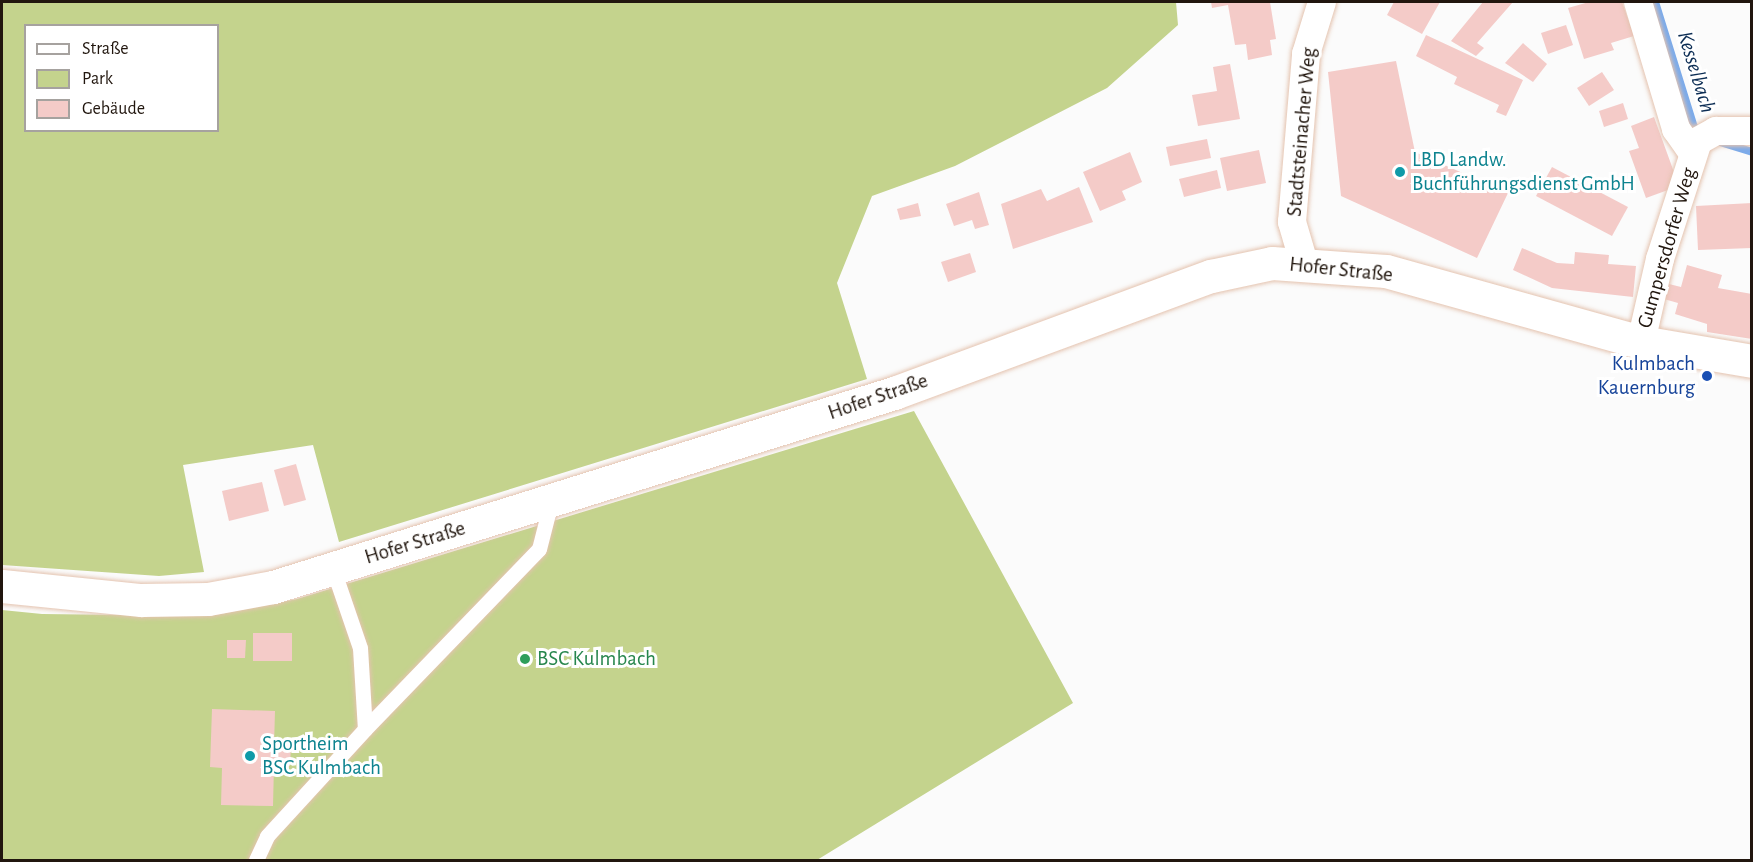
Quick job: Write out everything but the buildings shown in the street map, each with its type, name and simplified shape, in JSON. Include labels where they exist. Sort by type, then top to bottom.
[{"type":"street","name":"Gumpersdorfer Weg","points":[[1638,2],[1643,8],[1676,129],[1702,142],[1652,289],[1641,342]]},
{"type":"street","name":"Stadtsteinacher Weg","points":[[1304,263],[1292,222],[1306,54],[1315,5]]},
{"type":"street","points":[[1702,142],[1752,131]]},
{"type":"street","name":"Hofer Straße","points":[[2,586],[141,600],[208,598],[273,587],[894,393],[1211,276],[1272,263],[1304,263],[1386,272],[1641,342],[1752,361]]},
{"type":"lane","points":[[256,861],[267,836],[364,729],[539,549],[551,502]]},
{"type":"lane","points":[[333,569],[360,648],[364,729]]},
{"type":"green space","points":[[2,2],[1176,2],[1178,25],[1107,88],[955,166],[872,196],[837,283],[867,379],[339,542],[313,445],[183,465],[204,572],[159,576],[2,565]]},
{"type":"green space","name":"BSC Kulmbach","points":[[914,411],[1073,703],[817,860],[2,860],[2,610],[42,614],[210,616],[297,599]]},
{"type":"waterway","name":"Kesselbach","points":[[1655,2],[1694,127],[1703,133]]},
{"type":"waterway","name":"Kesselbach","points":[[1720,142],[1752,152]]},
{"type":"place","name":"LBD Landw. Buchführungsdienst GmbH","points":[[1400,172]]},
{"type":"place","name":"Kulmbach Kauernburg","points":[[1707,376]]},
{"type":"place","name":"BSC Kulmbach","points":[[525,659]]},
{"type":"place","name":"Sportheim BSC Kulmbach","points":[[250,756]]}]
